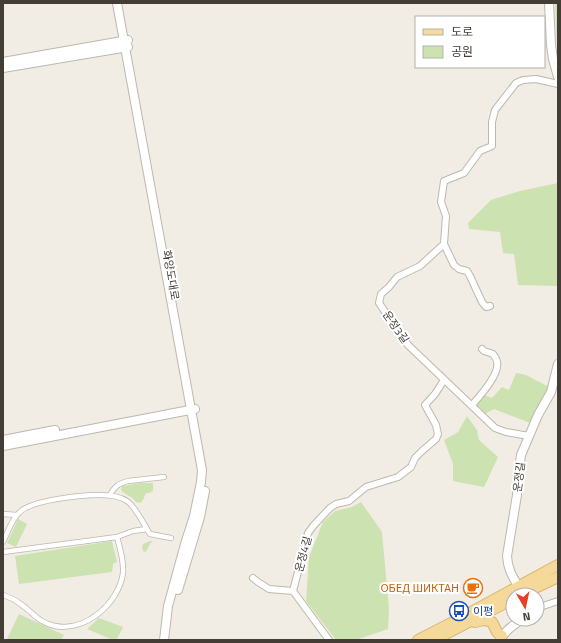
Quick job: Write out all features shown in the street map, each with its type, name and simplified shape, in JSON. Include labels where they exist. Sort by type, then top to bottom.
[{"type":"main road","points":[[529,587],[558,565]]},
{"type":"main road","points":[[535,587],[558,577]]},
{"type":"main road","points":[[418,640],[494,599],[505,597]]},
{"type":"main road","points":[[434,640],[505,603]]},
{"type":"main road","points":[[469,622],[475,623],[484,620],[492,622],[501,638]]},
{"type":"street","name":"화양도대로","points":[[117,3],[127,44]]},
{"type":"street","name":"화양도대로","points":[[122,3],[127,44],[202,470],[201,482],[188,545]]},
{"type":"street","points":[[549,3],[550,45],[558,77]]},
{"type":"street","points":[[3,62],[127,44]]},
{"type":"street","points":[[3,68],[127,44]]},
{"type":"street","points":[[490,306],[486,307],[482,302],[467,271],[459,269],[454,265],[444,244],[446,216],[441,202],[444,181],[464,173],[480,151],[492,146],[492,122],[495,110],[516,83],[523,80],[536,79],[558,84]]},
{"type":"street","name":"운정3길","points":[[444,244],[420,266],[397,277],[381,294],[379,303],[408,344],[495,428],[506,432],[529,436]]},
{"type":"street","points":[[472,405],[489,384],[497,368],[498,361],[493,354],[484,351],[482,348]]},
{"type":"street","name":"운정길","points":[[518,587],[510,573],[507,556],[517,495],[521,455],[538,415],[551,392],[558,364]]},
{"type":"street","name":"운정4길","points":[[293,591],[308,533],[314,525],[330,508],[336,504],[349,500],[366,487],[398,476],[411,467],[415,458],[436,439],[438,434],[436,425],[425,405],[435,394],[444,380]]},
{"type":"street","points":[[3,440],[192,407]]},
{"type":"street","points":[[3,446],[192,407]]},
{"type":"street","points":[[110,496],[115,486],[119,484],[128,481],[164,477]]},
{"type":"street","points":[[3,542],[17,515],[22,510],[43,502],[90,495],[110,496],[123,499],[128,502],[135,511],[150,534],[172,538]]},
{"type":"street","points":[[3,514],[17,515]]},
{"type":"street","points":[[3,552],[117,537],[133,531],[147,529]]},
{"type":"street","points":[[3,595],[21,604],[40,620],[56,626],[70,626],[89,620],[98,614],[112,600],[121,581],[123,573],[117,537]]},
{"type":"street","points":[[164,640],[168,606],[188,545]]},
{"type":"street","points":[[169,640],[173,609],[188,545]]},
{"type":"street","points":[[253,578],[269,588],[293,591],[329,640]]},
{"type":"street","points":[[545,605],[558,600]]},
{"type":"street","points":[[501,638],[513,627]]},
{"type":"green space","points":[[555,3],[558,3],[558,55],[557,52]]},
{"type":"green space","points":[[558,183],[558,286],[518,285],[514,254],[503,253],[500,232],[469,229],[468,223],[491,200],[520,191]]},
{"type":"green space","points":[[516,373],[526,375],[549,387],[538,426],[494,409],[485,414],[475,405],[484,395],[492,398],[502,387],[509,390]]},
{"type":"green space","points":[[467,416],[477,430],[479,440],[498,457],[484,487],[453,481],[453,464],[444,440],[458,432]]},
{"type":"green space","points":[[140,483],[153,483],[153,491],[146,493],[140,503],[136,502],[133,498],[121,490],[122,486]]},
{"type":"green space","points":[[361,502],[382,532],[389,609],[388,629],[356,640],[336,640],[306,601],[309,557],[323,522],[335,511],[352,507]]},
{"type":"green space","points":[[18,519],[27,524],[16,547],[7,543]]},
{"type":"green space","points":[[112,541],[117,562],[113,564],[112,572],[19,584],[15,556]]},
{"type":"green space","points":[[153,541],[146,552],[143,551],[143,544]]},
{"type":"green space","points":[[19,614],[64,635],[61,640],[9,640],[7,639]]},
{"type":"green space","points":[[99,618],[123,627],[117,639],[113,640],[87,629]]},
{"type":"place","name":"ОБЕД ШИКТАН","points":[[473,588]]},
{"type":"place","name":"이평","points":[[459,611]]}]
